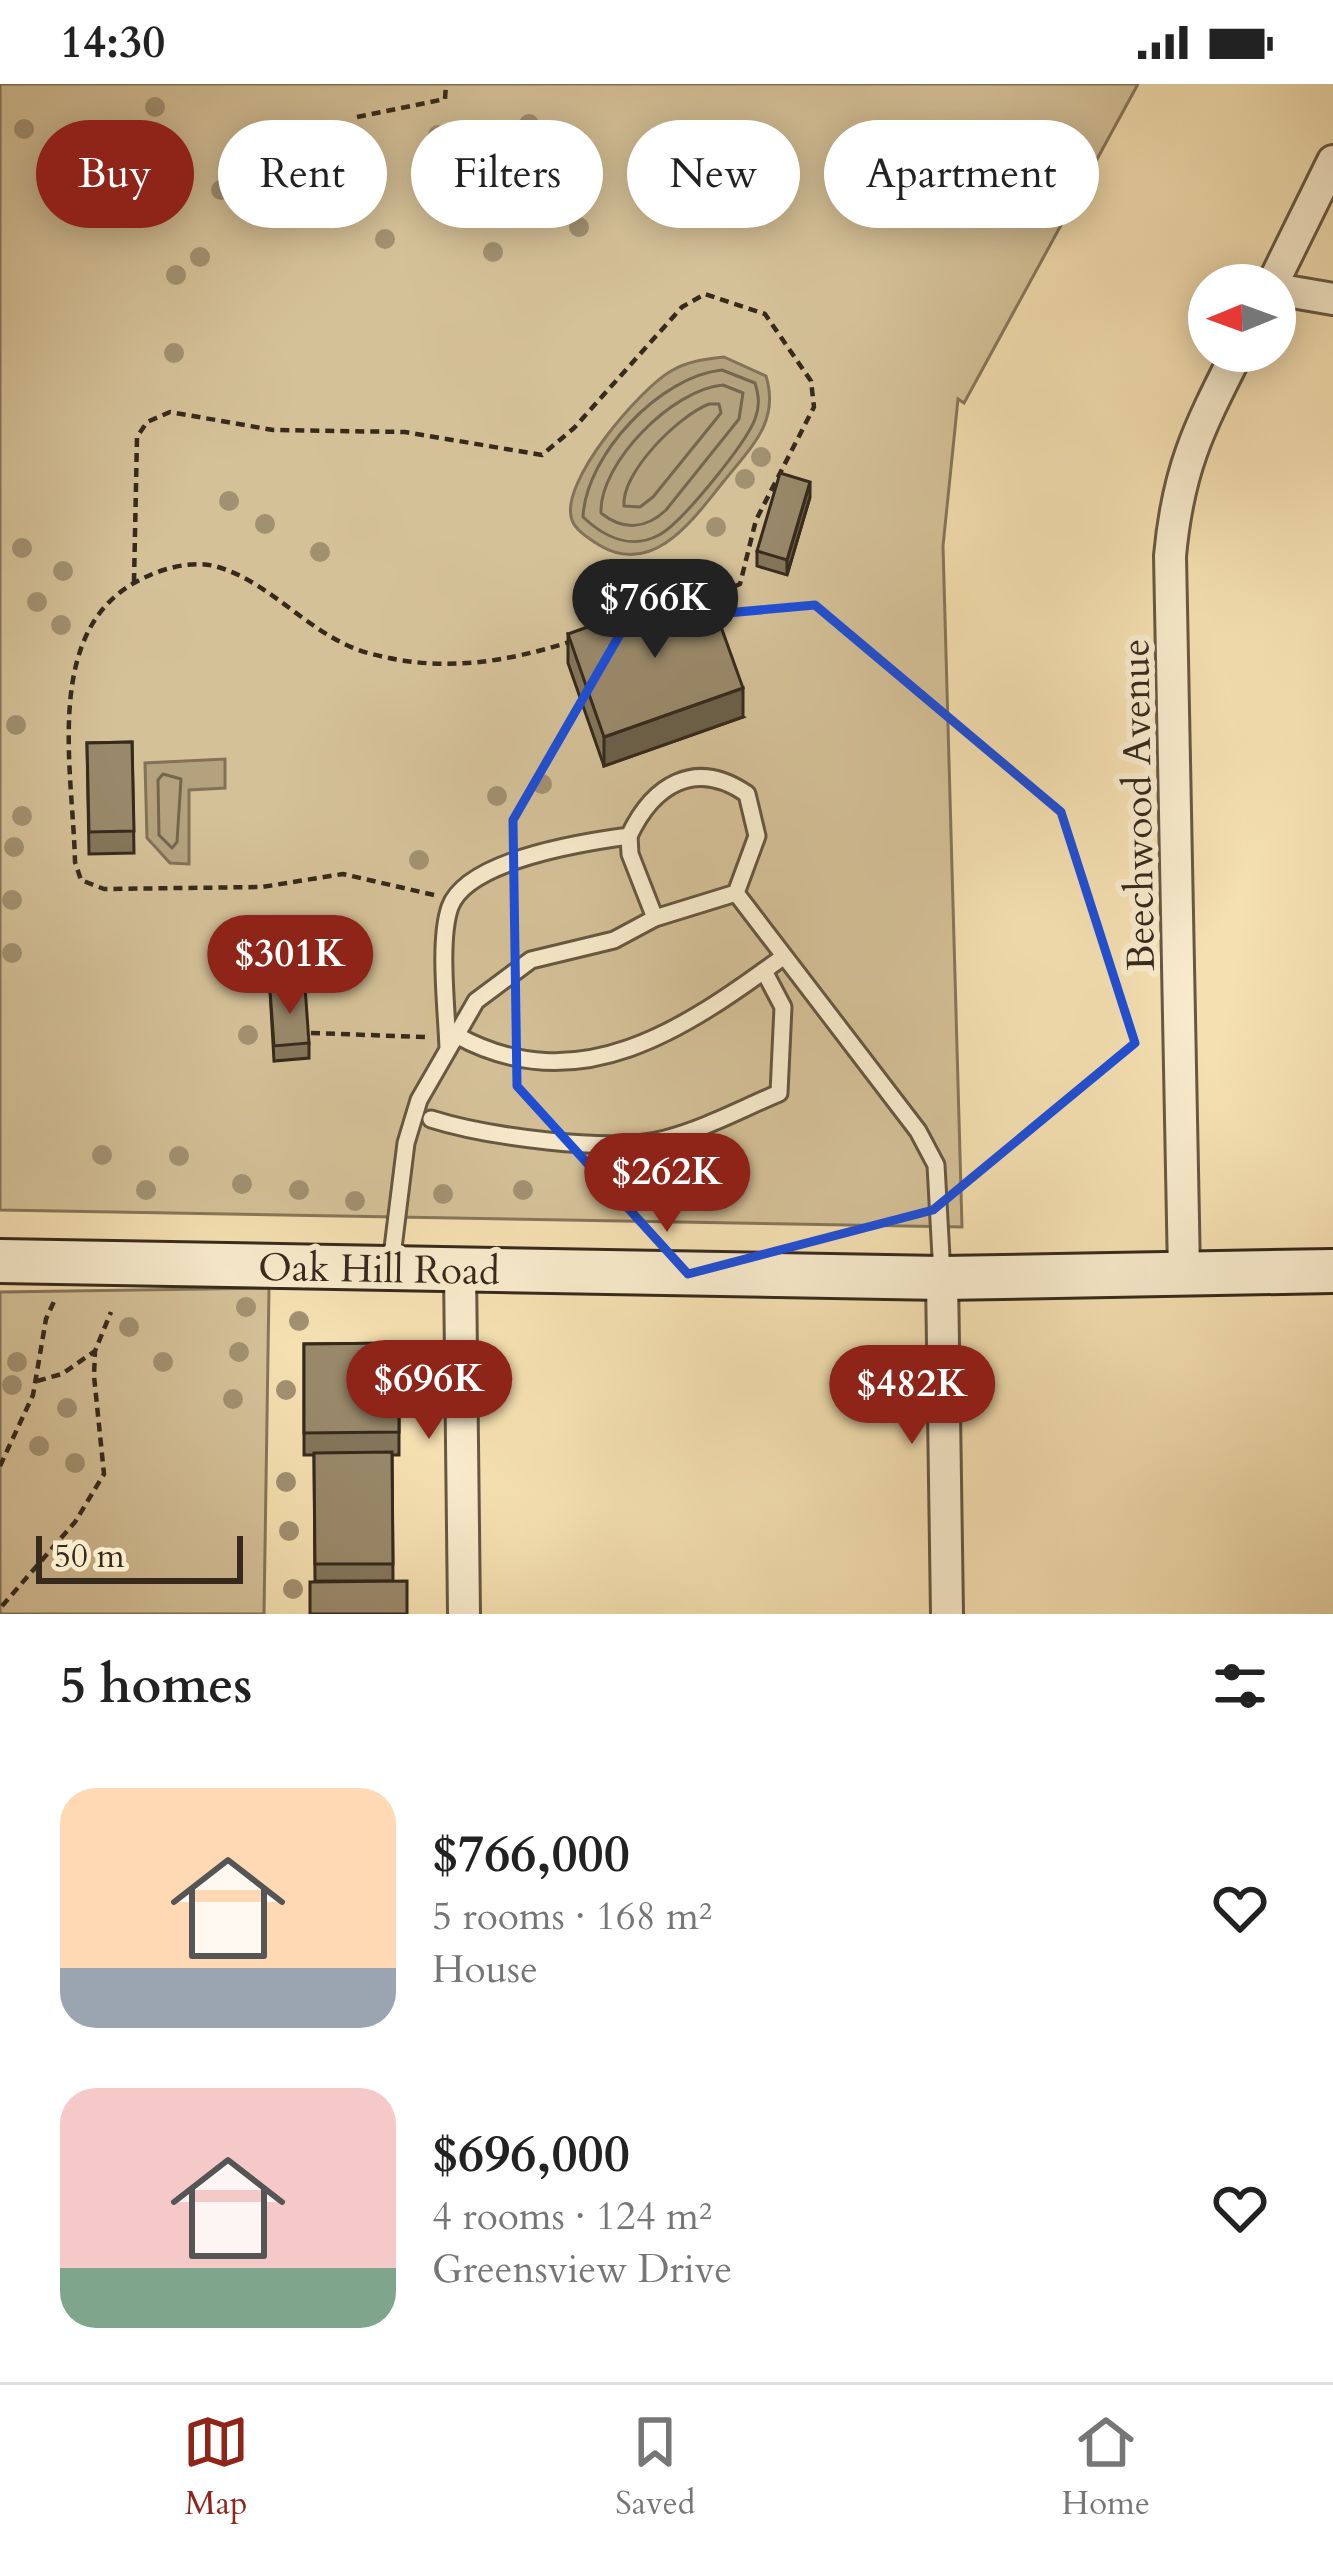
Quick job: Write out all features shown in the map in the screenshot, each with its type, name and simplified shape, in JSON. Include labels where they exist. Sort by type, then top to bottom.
[{"type":"street","points":[[1285,264],[1333,161]]},
{"type":"street","points":[[1296,291],[1333,299]]},
{"type":"street","name":"Beechwood Avenue","points":[[1184,1272],[1170,556],[1176,491],[1190,445],[1227,372]]},
{"type":"street","name":"Oak Hill Road","points":[[0,1262],[942,1278],[1333,1271]]},
{"type":"street","points":[[460,1270],[464,1614]]},
{"type":"street","points":[[942,1278],[947,1614]]},
{"type":"lane","points":[[655,918],[629,854],[629,836],[648,801],[682,777],[732,784],[747,794],[757,836],[736,893]]},
{"type":"lane","points":[[452,1042],[449,908],[463,886],[494,868],[574,844],[629,836]]},
{"type":"lane","points":[[391,1267],[406,1143],[418,1100],[476,1001],[531,960],[614,940],[655,918],[736,893]]},
{"type":"lane","points":[[736,893],[918,1131],[936,1165],[942,1278]]},
{"type":"lane","points":[[452,1042],[503,1053],[593,1058],[639,1048],[698,1020],[783,957]]},
{"type":"lane","points":[[431,1119],[478,1133],[526,1138],[660,1141],[778,1093],[783,1007],[764,971]]},
{"type":"path","points":[[357,117],[432,104],[445,99],[446,84]]},
{"type":"path","points":[[134,583],[136,437],[147,422],[170,412],[273,430],[405,432],[542,455],[574,428],[668,321],[705,294],[765,314],[811,381],[814,407],[756,520],[740,584],[698,602]]},
{"type":"path","points":[[434,895],[343,874],[262,887],[104,889],[81,880],[74,862],[72,673],[96,612],[134,583],[185,565],[216,565],[343,644],[431,665],[519,658],[580,639]]},
{"type":"path","points":[[311,1033],[425,1037]]},
{"type":"path","points":[[0,1466],[37,1381],[46,1319],[61,1288],[61,1262]]},
{"type":"path","points":[[2,1606],[75,1522],[104,1474],[93,1406],[95,1351],[111,1312]]},
{"type":"path","points":[[37,1381],[62,1374],[95,1351]]},
{"type":"highlighted area","points":[[815,605],[1061,812],[1135,1043],[933,1210],[688,1274],[517,1086],[513,820],[627,622]]},
{"type":"shaded area","points":[[0,84],[1138,84],[1099,156],[1099,120],[824,120],[824,228],[1059,228],[964,403],[958,399],[943,546],[962,1227],[0,1210]]},
{"type":"shaded area","points":[[269,1288],[264,1614],[0,1614],[0,1292]]},
{"type":"water","points":[[724,357],[766,376],[766,420],[744,457],[686,526],[655,549],[619,553],[583,534],[572,520],[571,504],[577,484],[605,438],[641,396],[671,371]]},
{"type":"water","points":[[225,759],[225,788],[189,790],[189,864],[170,863],[147,838],[145,763]]},
{"type":"building","points":[[780,473],[810,482],[787,560],[757,551]]},
{"type":"building","points":[[706,585],[743,688],[604,737],[568,634]]},
{"type":"building","points":[[132,742],[134,831],[89,832],[87,743]]},
{"type":"building","points":[[305,987],[309,1043],[274,1046],[270,990]]},
{"type":"building","points":[[399,1343],[399,1432],[304,1433],[304,1344]]},
{"type":"building","points":[[392,1452],[393,1564],[315,1564],[314,1453]]},
{"type":"building","points":[[407,1581],[407,1614],[310,1614],[310,1582]]}]
